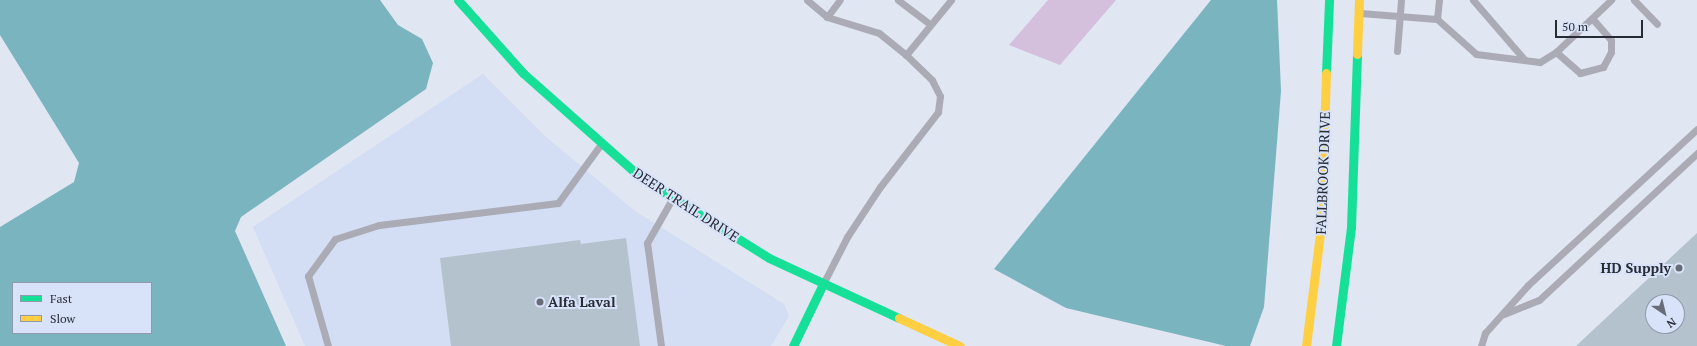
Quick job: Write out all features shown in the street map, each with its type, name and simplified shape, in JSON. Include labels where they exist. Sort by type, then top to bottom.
[{"type":"main road","name":"DEER TRAIL DRIVE","points":[[458,0],[523,73],[601,144],[672,199],[769,258],[960,346]]},
{"type":"main road","name":"FALLBROOK DRIVE","points":[[1306,346],[1333,131],[1329,0]]},
{"type":"main road","points":[[1336,346],[1351,234],[1359,0]]},
{"type":"main road","points":[[1333,131],[1355,131]]},
{"type":"main road","points":[[793,346],[823,284]]},
{"type":"lane","points":[[807,0],[827,16],[879,33],[906,55],[932,80],[940,96],[938,112],[872,199],[847,237],[823,284]]},
{"type":"lane","points":[[827,16],[840,0]]},
{"type":"lane","points":[[898,0],[931,25]]},
{"type":"lane","points":[[906,55],[951,0]]},
{"type":"lane","points":[[1397,51],[1401,0]]},
{"type":"lane","points":[[1437,19],[1439,0]]},
{"type":"lane","points":[[1473,0],[1524,59]]},
{"type":"lane","points":[[1358,12],[1437,19],[1476,54],[1540,62],[1556,52],[1611,0]]},
{"type":"lane","points":[[1634,0],[1657,24]]},
{"type":"lane","points":[[1556,52],[1580,73],[1603,67],[1611,52],[1611,40],[1592,18]]},
{"type":"lane","points":[[1482,346],[1485,333],[1528,285],[1697,129]]},
{"type":"lane","points":[[328,346],[308,276],[335,239],[378,225],[558,203],[601,144]]},
{"type":"lane","points":[[1501,315],[1539,300],[1697,153]]},
{"type":"lane","points":[[661,346],[647,243],[672,199]]},
{"type":"shaded area","points":[[0,0],[380,0],[398,25],[422,39],[433,63],[426,89],[241,217],[235,231],[286,346],[0,346],[0,227],[74,182],[79,163],[0,35]]},
{"type":"shaded area","points":[[1048,0],[1116,0],[1060,65],[1009,45]]},
{"type":"shaded area","points":[[1211,0],[1277,0],[1281,91],[1264,307],[1250,346],[1226,346],[1066,308],[994,269]]},
{"type":"shaded area","points":[[483,74],[545,136],[635,211],[784,304],[789,316],[771,346],[305,346],[253,227]]},
{"type":"building","name":"HD Supply","points":[[1697,233],[1697,346],[1576,346]]},
{"type":"building","name":"Alfa Laval","points":[[626,238],[640,346],[451,346],[440,258],[580,240],[581,244]]},
{"type":"traffic: fast","points":[[458,0],[523,73],[640,177],[769,258],[899,318]]},
{"type":"traffic: fast","points":[[1326,73],[1329,0]]},
{"type":"traffic: fast","points":[[1336,346],[1351,227],[1357,54]]},
{"type":"traffic: fast","points":[[793,346],[823,284]]},
{"type":"traffic: slow","points":[[1357,54],[1359,0]]},
{"type":"traffic: slow","points":[[1306,346],[1321,225],[1326,73]]},
{"type":"traffic: slow","points":[[899,318],[960,346]]},
{"type":"place","name":"HD Supply","points":[[1679,268]]},
{"type":"place","name":"Alfa Laval","points":[[540,302]]}]
